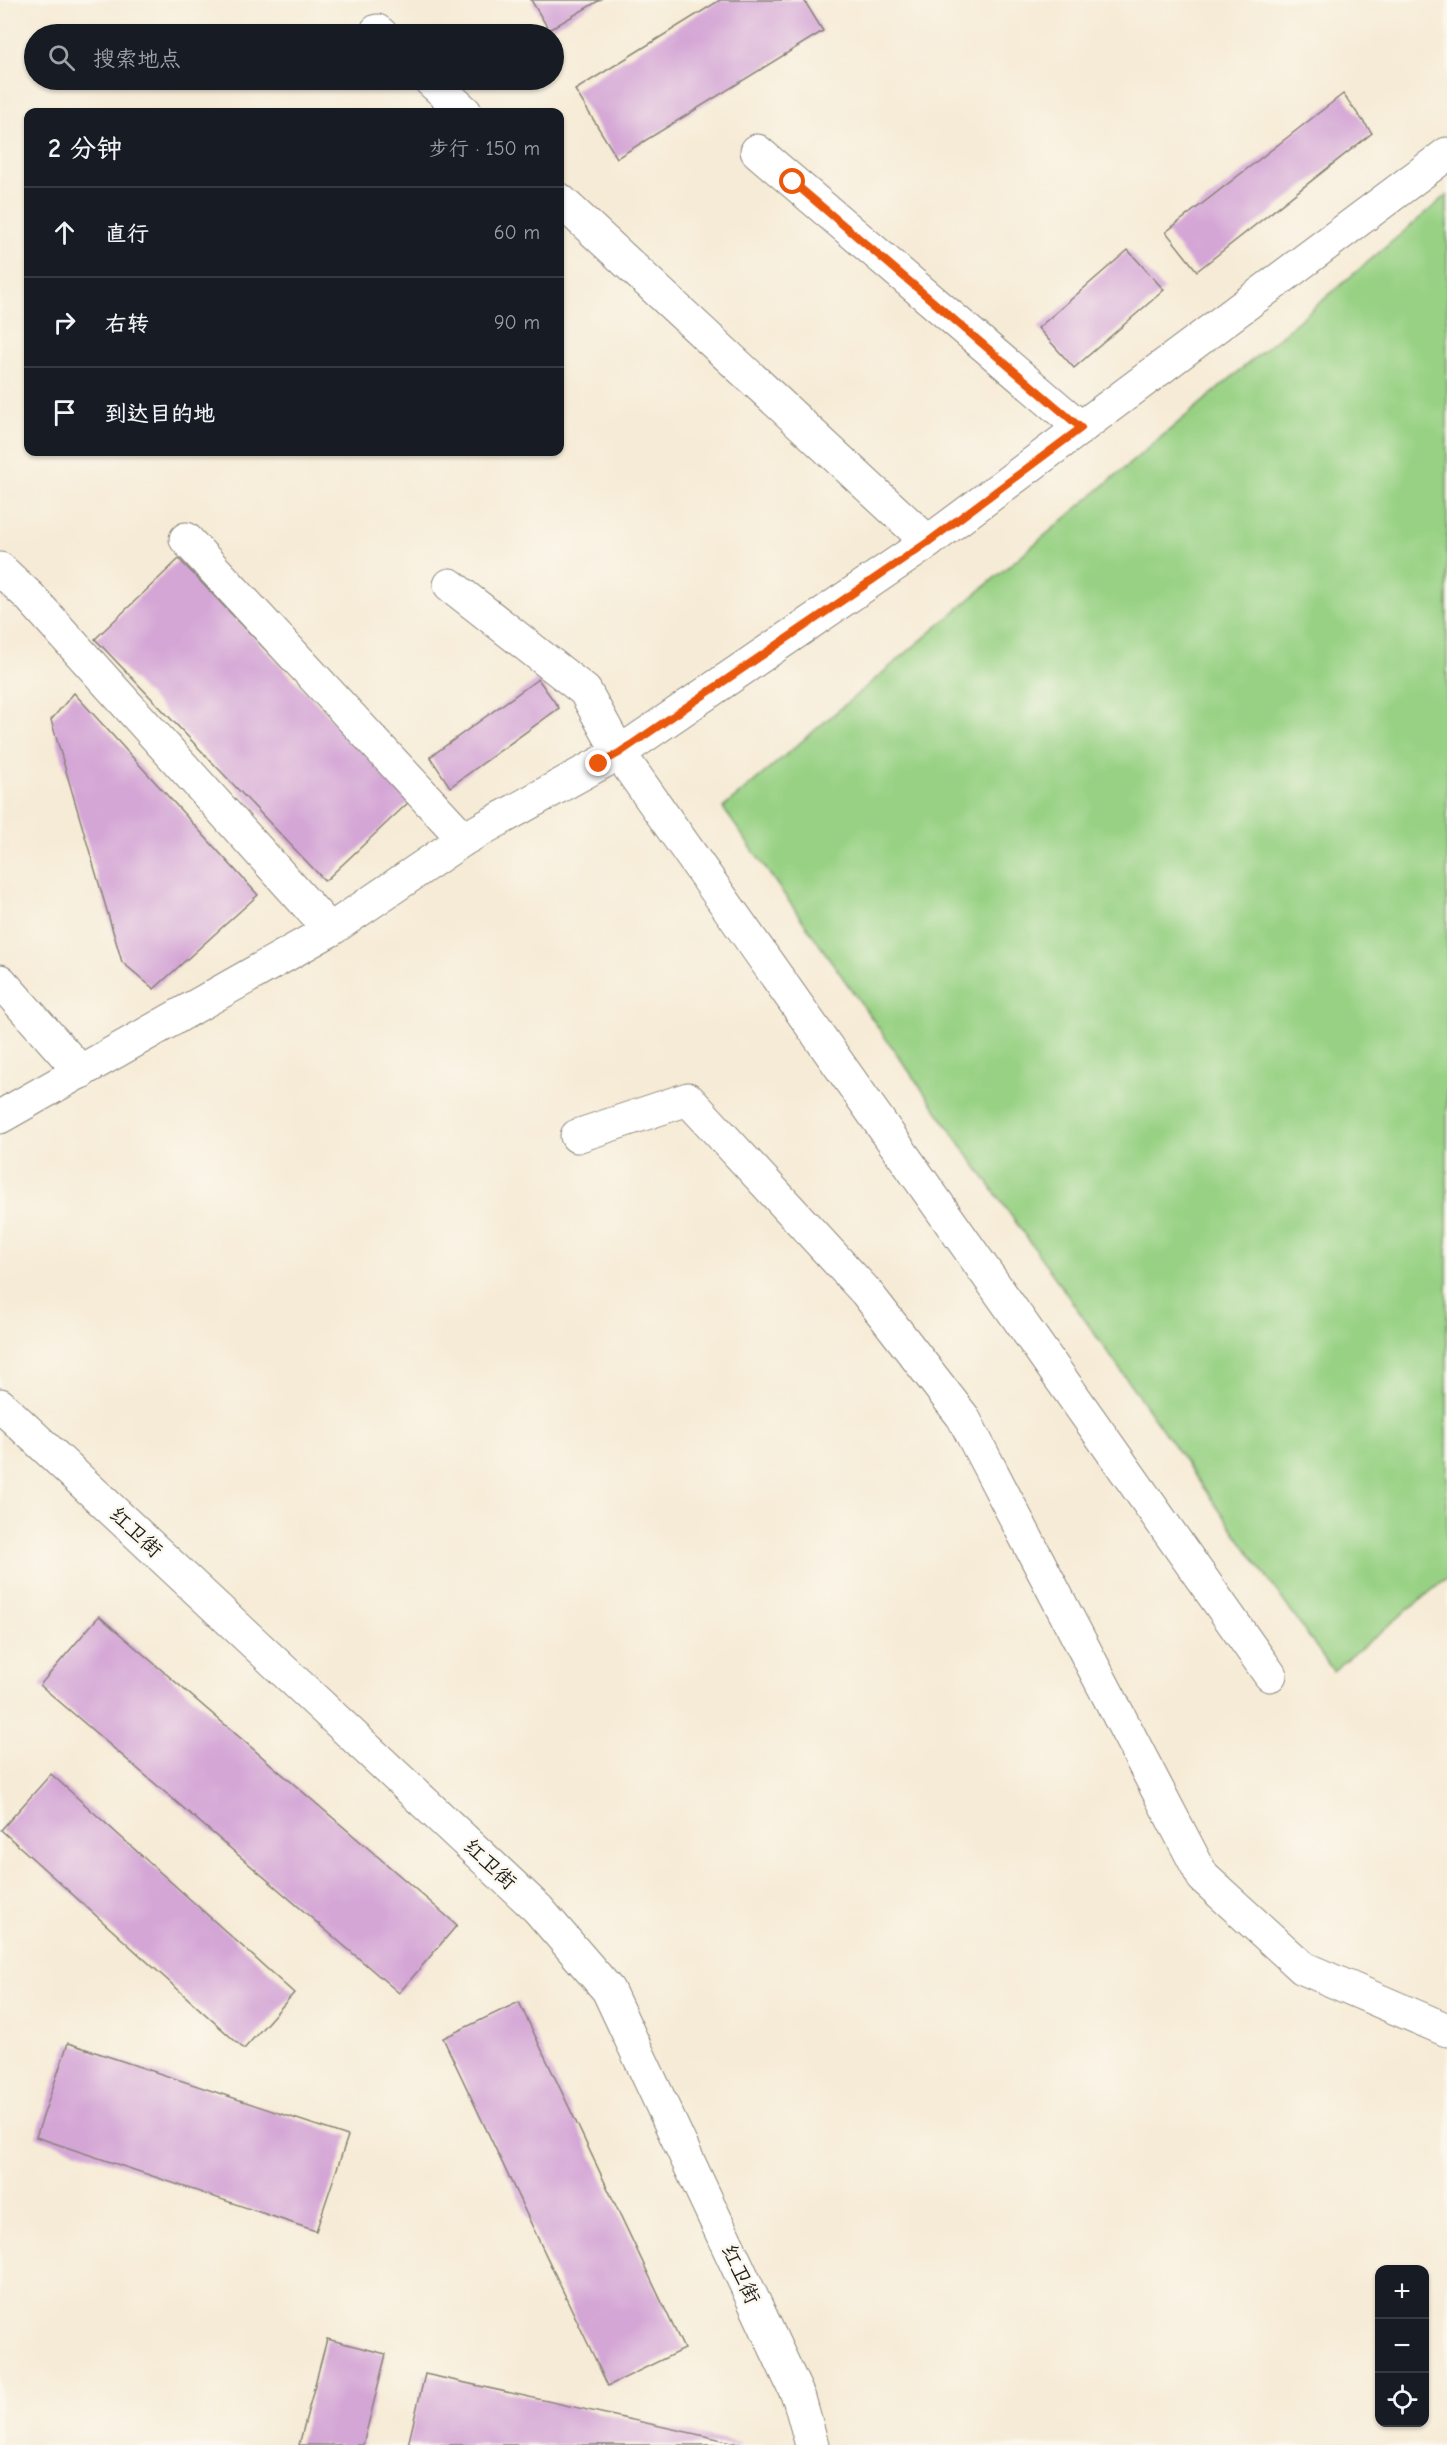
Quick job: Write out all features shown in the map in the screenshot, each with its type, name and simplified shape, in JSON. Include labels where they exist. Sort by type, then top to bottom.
[{"type":"street","points":[[441,90],[461,108]]},
{"type":"street","points":[[757,151],[1081,428]]},
{"type":"street","points":[[0,1118],[330,930],[464,839],[619,753],[928,542],[1447,154]]},
{"type":"street","points":[[564,204],[928,542]]},
{"type":"street","points":[[186,539],[464,839]]},
{"type":"street","points":[[0,569],[30,597],[330,930]]},
{"type":"street","points":[[450,585],[585,691],[619,753],[1270,1675]]},
{"type":"street","points":[[0,981],[81,1072]]},
{"type":"street","points":[[577,1136],[688,1099],[866,1292],[963,1417],[1203,1877],[1303,1968],[1447,2030]]},
{"type":"street","name":"红卫街","points":[[0,1405],[538,1909],[608,1990],[799,2398],[812,2445]]},
{"type":"green space","points":[[1447,195],[1447,1578],[1333,1671],[723,808]]},
{"type":"building","points":[[531,0],[600,0],[559,24],[545,24]]},
{"type":"building","points":[[720,0],[804,0],[823,31],[617,158],[575,90]]},
{"type":"building","points":[[1343,94],[1372,133],[1197,271],[1166,232]]},
{"type":"building","points":[[1128,250],[1164,290],[1074,368],[1038,328]]},
{"type":"building","points":[[179,559],[410,801],[325,881],[95,639]]},
{"type":"building","points":[[538,679],[559,708],[450,787],[430,757]]},
{"type":"building","points":[[74,693],[258,895],[154,989],[122,962],[51,720]]},
{"type":"building","points":[[99,1616],[457,1925],[399,1993],[40,1685]]},
{"type":"building","points":[[51,1774],[294,1993],[244,2049],[1,1830]]},
{"type":"building","points":[[519,2002],[684,2349],[608,2386],[443,2038]]},
{"type":"building","points":[[68,2043],[348,2136],[316,2231],[36,2137]]},
{"type":"building","points":[[327,2339],[386,2354],[363,2445],[299,2445]]},
{"type":"building","points":[[425,2374],[741,2444],[741,2445],[408,2445]]},
{"type":"route","points":[[599,764],[619,753],[928,542],[1081,428],[793,182]]}]
